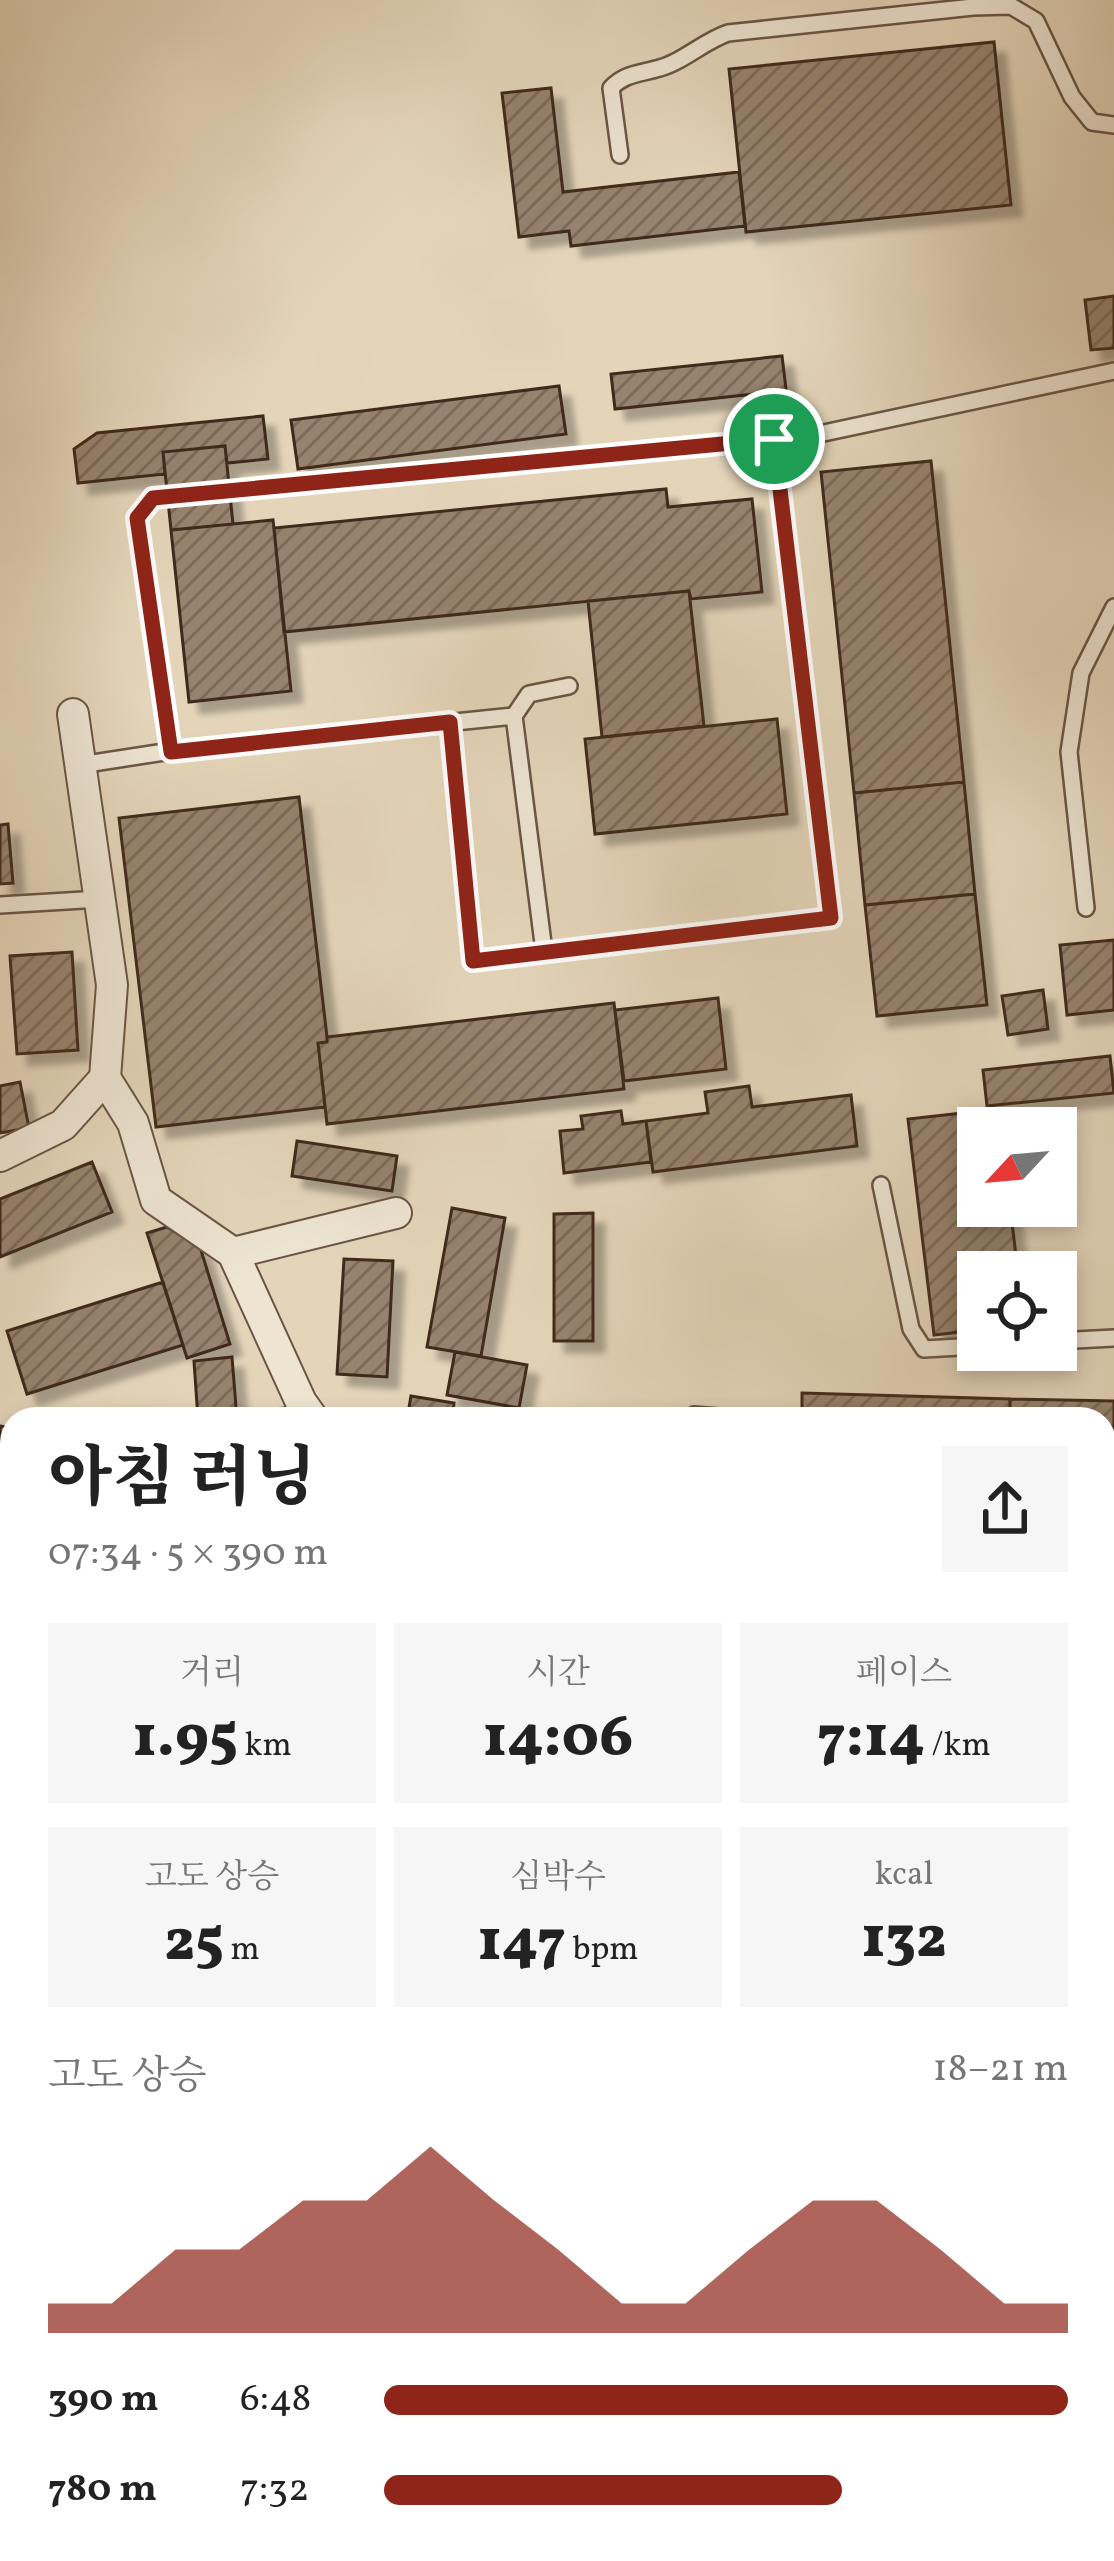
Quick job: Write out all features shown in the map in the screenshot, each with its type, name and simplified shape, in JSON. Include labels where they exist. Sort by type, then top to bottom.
[{"type":"street","points":[[73,714],[112,985],[106,1078],[133,1123],[156,1200],[233,1253],[305,1407]]},
{"type":"street","points":[[0,1156],[63,1125],[106,1078]]},
{"type":"street","points":[[233,1253],[396,1213]]},
{"type":"lane","points":[[620,155],[611,88],[620,79],[661,68],[705,41],[728,33],[974,7],[1011,6],[1036,21],[1072,97],[1092,122],[1114,125]]},
{"type":"lane","points":[[171,752],[137,518],[153,498],[805,436],[1114,371]]},
{"type":"lane","points":[[450,722],[473,961],[831,918],[774,439]]},
{"type":"lane","points":[[1086,908],[1069,752],[1081,674],[1114,607]]},
{"type":"lane","points":[[544,951],[514,716],[529,694],[569,686]]},
{"type":"lane","points":[[80,765],[514,716]]},
{"type":"lane","points":[[0,905],[100,899]]},
{"type":"lane","points":[[881,1185],[911,1329],[924,1349],[957,1347]]},
{"type":"lane","points":[[1077,1340],[1114,1338]]},
{"type":"building","points":[[994,42],[1011,205],[746,232],[729,69]]},
{"type":"building","points":[[551,88],[563,192],[739,172],[745,226],[571,246],[569,231],[519,237],[502,93]]},
{"type":"building","points":[[1114,296],[1114,348],[1091,350],[1085,300]]},
{"type":"building","points":[[782,356],[788,405],[757,408],[755,394],[615,409],[611,374]]},
{"type":"building","points":[[559,386],[566,434],[298,469],[291,420]]},
{"type":"building","points":[[263,416],[268,459],[227,463],[225,446],[163,452],[165,474],[78,483],[74,449],[97,433]]},
{"type":"building","points":[[225,446],[233,524],[171,530],[163,452]]},
{"type":"building","points":[[931,461],[964,782],[854,793],[821,472]]},
{"type":"building","points":[[666,489],[668,507],[752,499],[762,592],[691,599],[689,591],[284,632],[274,528]]},
{"type":"building","points":[[273,520],[291,691],[189,702],[171,530]]},
{"type":"building","points":[[689,591],[704,726],[602,737],[588,601]]},
{"type":"building","points":[[777,719],[787,814],[595,834],[585,739]]},
{"type":"building","points":[[964,782],[975,894],[865,905],[854,793]]},
{"type":"building","points":[[299,797],[327,1037],[327,1042],[318,1043],[325,1107],[156,1127],[119,818]]},
{"type":"building","points":[[8,824],[13,883],[0,884],[0,825]]},
{"type":"building","points":[[975,894],[987,1005],[877,1016],[865,905]]},
{"type":"building","points":[[1114,940],[1114,1010],[1067,1015],[1060,945]]},
{"type":"building","points":[[72,952],[78,1050],[17,1054],[10,956]]},
{"type":"building","points":[[1043,990],[1048,1029],[1008,1035],[1002,996]]},
{"type":"building","points":[[718,998],[726,1069],[624,1081],[615,1010]]},
{"type":"building","points":[[614,1003],[624,1089],[327,1124],[318,1043],[327,1042],[327,1037]]},
{"type":"building","points":[[1110,1056],[1114,1093],[987,1106],[983,1070]]},
{"type":"building","points":[[20,1082],[29,1128],[0,1133],[0,1086]]},
{"type":"building","points":[[749,1086],[752,1107],[851,1095],[857,1146],[653,1172],[646,1121],[708,1113],[705,1092]]},
{"type":"building","points":[[621,1111],[623,1124],[646,1121],[651,1162],[564,1173],[560,1131],[583,1129],[581,1116]]},
{"type":"building","points":[[957,1114],[957,1227],[1013,1227],[1015,1251],[957,1251],[957,1332],[934,1335],[908,1119]]},
{"type":"building","points":[[297,1141],[397,1156],[392,1191],[292,1176]]},
{"type":"building","points":[[92,1162],[112,1212],[0,1257],[0,1199]]},
{"type":"building","points":[[452,1208],[505,1218],[481,1356],[427,1347]]},
{"type":"building","points":[[593,1213],[593,1341],[554,1341],[554,1214]]},
{"type":"building","points":[[167,1227],[200,1247],[230,1344],[187,1358],[147,1233]]},
{"type":"building","points":[[344,1259],[393,1261],[387,1377],[337,1374]]},
{"type":"building","points":[[163,1282],[183,1345],[27,1394],[7,1331]]},
{"type":"building","points":[[455,1352],[527,1365],[519,1407],[447,1395]]},
{"type":"building","points":[[232,1357],[236,1407],[197,1407],[194,1361]]},
{"type":"building","points":[[802,1393],[1010,1399],[1010,1407],[802,1407]]},
{"type":"building","points":[[411,1396],[454,1403],[454,1407],[409,1407]]},
{"type":"building","points":[[1010,1399],[1114,1401],[1114,1407],[1010,1407]]},
{"type":"route","points":[[774,439],[831,918],[473,961],[450,722],[171,752],[137,518],[153,498],[774,439]]}]
